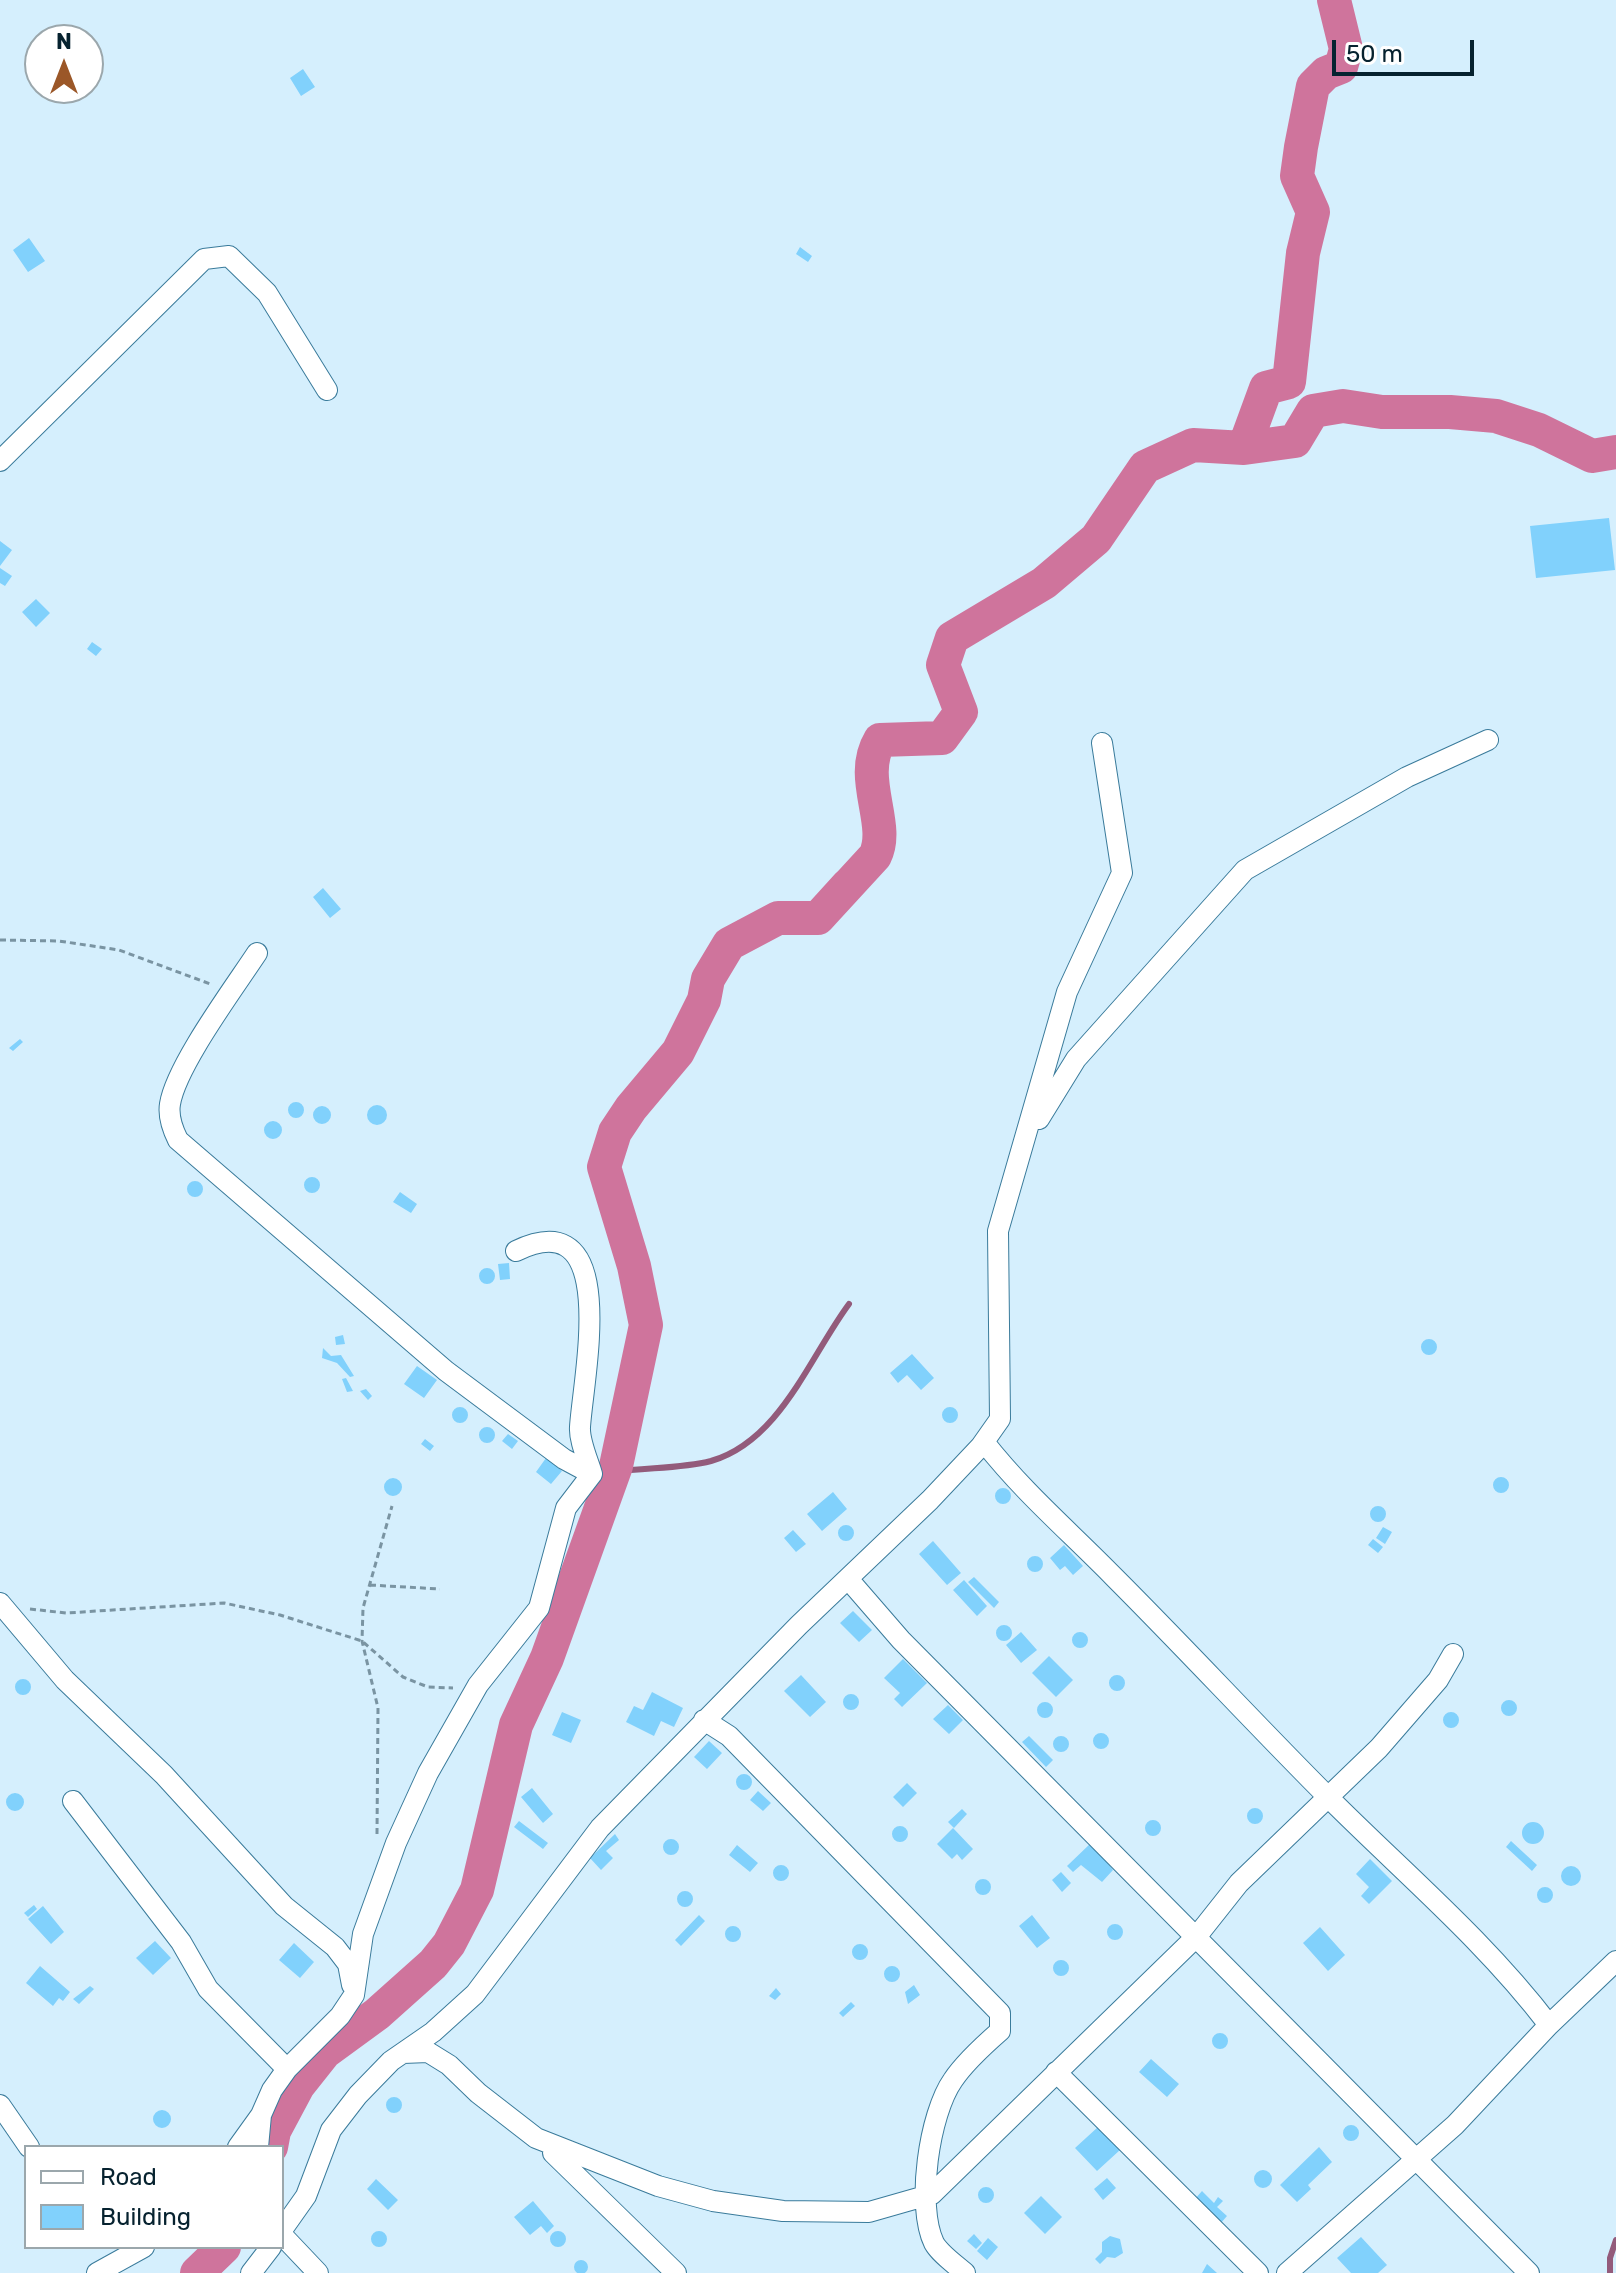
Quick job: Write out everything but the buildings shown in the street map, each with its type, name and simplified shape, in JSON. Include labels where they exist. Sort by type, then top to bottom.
[{"type":"street","points":[[0,461],[204,259],[229,256],[267,293],[327,390]]},
{"type":"street","points":[[1025,1143],[1076,1059],[1245,870],[1407,777],[1488,740]]},
{"type":"street","points":[[284,2230],[306,2196],[331,2130],[358,2095],[475,1994],[600,1828],[704,1720],[849,1580],[984,1442],[1000,1419],[998,1231],[1067,992],[1122,873],[1102,743]]},
{"type":"street","points":[[257,953],[190,1057],[170,1104],[172,1129],[178,1140],[446,1371],[564,1459],[592,1474]]},
{"type":"street","points":[[516,1251],[536,1241],[564,1244],[572,1249],[586,1286],[592,1336],[579,1430],[592,1474]]},
{"type":"street","points":[[984,1442],[1054,1522],[1102,1564],[1329,1798],[1429,1894],[1523,1991],[1549,2025]]},
{"type":"street","points":[[239,2145],[287,2069],[340,2016],[354,1995],[363,1934],[377,1890],[428,1773],[478,1685],[539,1608],[566,1508],[592,1474]]},
{"type":"street","points":[[849,1580],[901,1640],[1529,2273]]},
{"type":"street","points":[[10,1605],[65,1680],[164,1775],[284,1906],[335,1947],[348,1964],[354,1995]]},
{"type":"street","points":[[536,2138],[658,2186],[713,2201],[769,2209],[869,2212],[924,2196],[942,2184],[1197,1936],[1239,1883],[1329,1798],[1429,1691],[1453,1654]]},
{"type":"street","points":[[704,1720],[729,1736],[1000,2013],[1000,2031],[968,2063],[947,2092],[928,2154],[924,2196],[928,2227],[936,2246],[965,2273]]},
{"type":"street","points":[[73,1801],[181,1942],[208,1989],[287,2069]]},
{"type":"street","points":[[1287,2273],[1419,2159],[1616,1961]]},
{"type":"street","points":[[403,2053],[428,2052],[449,2065],[478,2093],[581,2176],[676,2273]]},
{"type":"street","points":[[1056,2072],[1258,2273]]},
{"type":"street","points":[[0,2105],[28,2145]]},
{"type":"street","points":[[258,2145],[261,2115]]},
{"type":"street","points":[[284,2235],[318,2273]]},
{"type":"street","points":[[97,2273],[140,2249]]},
{"type":"path","points":[[0,940],[59,941],[119,950],[231,992]]},
{"type":"path","points":[[377,1844],[378,1708],[362,1641],[363,1608],[392,1506]]},
{"type":"path","points":[[370,1585],[440,1589]]},
{"type":"path","points":[[10,1605],[66,1613],[224,1603],[280,1615],[362,1641],[403,1677],[428,1687],[478,1685]]},
{"type":"waterway","points":[[848,885],[818,918],[875,856],[879,830],[872,770],[880,740],[942,738],[961,712],[943,665],[952,638],[1044,583],[1096,539],[1145,467],[1193,445],[1244,448],[1266,388],[1289,382],[1303,253],[1313,212],[1297,176],[1301,147],[1313,86],[1326,73],[1341,67],[1346,49],[1334,0]]},
{"type":"waterway","points":[[1244,448],[1295,441],[1313,411],[1343,406],[1382,412],[1496,416],[1539,430],[1592,456],[1616,452]]},
{"type":"waterway","points":[[271,2145],[274,2131],[298,2086],[325,2052],[377,2014],[433,1964],[449,1944],[477,1890],[516,1725],[547,1658],[616,1466],[646,1325],[634,1266],[604,1167],[615,1132],[678,1052],[704,1000],[708,979],[729,944],[778,918],[818,918]]},
{"type":"waterway","points":[[614,1472],[711,1461],[735,1451],[756,1436],[791,1395],[849,1304]]},
{"type":"waterway","points":[[1610,2273],[1610,2258],[1616,2240]]},
{"type":"waterway","points":[[197,2273],[222,2249]]}]
